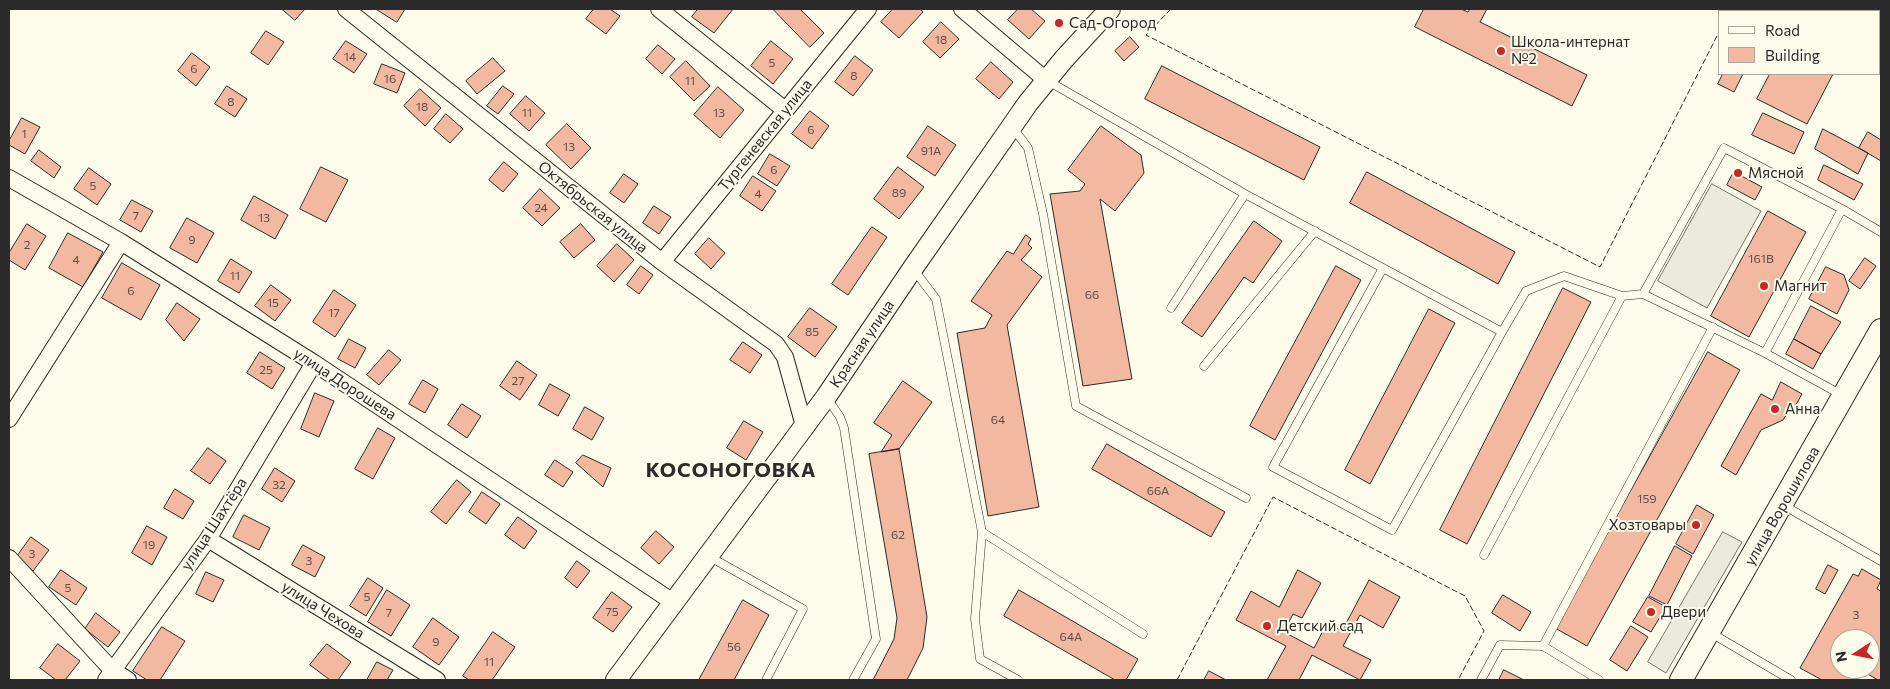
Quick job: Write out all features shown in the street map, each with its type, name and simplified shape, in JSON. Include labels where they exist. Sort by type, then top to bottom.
[{"type":"main road","name":"улица Ворошилова","points":[[1682,680],[1881,330]]},
{"type":"street","points":[[659,9],[785,110]]},
{"type":"street","name":"Тургеневская улица","points":[[662,262],[868,9]]},
{"type":"street","points":[[962,9],[1046,80]]},
{"type":"street","name":"Красная улица","points":[[616,680],[826,397],[912,268],[1011,127],[1046,80],[1110,9]]},
{"type":"street","name":"Октябрьская улица","points":[[351,10],[662,262],[776,344],[782,350],[788,365],[804,426]]},
{"type":"street","name":"улица Дорошева","points":[[9,178],[121,242],[314,363],[673,602]]},
{"type":"street","points":[[9,419],[121,242]]},
{"type":"street","name":"улица Шахтёра","points":[[109,675],[208,539],[314,363]]},
{"type":"street","name":"улица Чехова","points":[[208,539],[437,680]]},
{"type":"street","points":[[9,558],[109,675],[128,680]]},
{"type":"lane","points":[[1046,80],[1245,194],[1502,332]]},
{"type":"lane","points":[[1011,127],[1028,148],[1043,214],[1076,406],[1246,498]]},
{"type":"lane","points":[[1643,294],[1724,148],[1842,209],[1881,232]]},
{"type":"lane","points":[[1171,308],[1245,194]]},
{"type":"lane","points":[[1764,353],[1842,209]]},
{"type":"lane","points":[[1204,366],[1315,231]]},
{"type":"lane","points":[[912,268],[936,299],[982,532],[975,619],[980,659],[1018,680]]},
{"type":"lane","points":[[1383,268],[1273,467],[1392,530],[1526,291],[1564,276],[1622,296],[1643,294],[1764,353],[1844,397]]},
{"type":"lane","points":[[1484,555],[1622,296]]},
{"type":"lane","points":[[1543,646],[1713,327]]},
{"type":"lane","points":[[826,397],[840,418],[844,428],[876,639],[853,680]]},
{"type":"lane","points":[[1783,505],[1881,561]]},
{"type":"lane","points":[[982,532],[1143,634]]},
{"type":"lane","points":[[708,556],[804,609],[766,680]]},
{"type":"lane","points":[[1709,632],[1792,680]]},
{"type":"lane","points":[[1481,680],[1500,645],[1543,646],[1599,680]]},
{"type":"shaded area","points":[[1712,184],[1761,211],[1707,308],[1658,281]]},
{"type":"shaded area","points":[[1723,532],[1742,542],[1666,673],[1648,662]]},
{"type":"building","points":[[282,9],[305,9],[295,20]]},
{"type":"building","points":[[376,9],[405,9],[397,22]]},
{"type":"building","points":[[594,9],[610,9],[620,16],[606,34],[586,19]]},
{"type":"building","points":[[698,9],[733,9],[714,33],[692,17]]},
{"type":"building","points":[[773,9],[800,9],[824,33],[810,47]]},
{"type":"building","points":[[893,9],[920,9],[923,12],[899,38],[881,22]]},
{"type":"building","points":[[1018,9],[1031,9],[1045,21],[1029,39],[1008,20]]},
{"type":"building","name":"Школа-интернат №2","points":[[1424,9],[1461,9],[1468,12],[1470,9],[1487,9],[1480,22],[1587,75],[1572,106],[1415,27]]},
{"type":"building","points":[[1725,9],[1776,9],[1776,10]]},
{"type":"building","points":[[941,22],[959,39],[940,58],[923,42]]},
{"type":"building","points":[[266,31],[284,42],[268,65],[251,53]]},
{"type":"building","points":[[1130,37],[1139,47],[1124,61],[1115,51]]},
{"type":"building","points":[[346,41],[367,54],[354,73],[333,59]]},
{"type":"building","points":[[771,41],[793,59],[773,84],[751,66]]},
{"type":"building","points":[[658,45],[675,59],[662,74],[646,59]]},
{"type":"building","points":[[192,53],[210,67],[196,86],[178,71]]},
{"type":"building","points":[[855,56],[873,70],[853,96],[835,82]]},
{"type":"building","points":[[493,58],[505,71],[477,94],[466,81]]},
{"type":"building","points":[[686,61],[710,86],[694,101],[670,77]]},
{"type":"building","points":[[991,62],[1013,82],[999,99],[976,79]]},
{"type":"building","points":[[382,64],[405,73],[397,93],[374,84]]},
{"type":"building","points":[[1162,66],[1320,147],[1304,180],[1145,99]]},
{"type":"building","points":[[1722,75],[1742,75],[1734,92],[1718,84]]},
{"type":"building","points":[[1769,75],[1832,75],[1807,124],[1757,99]]},
{"type":"building","points":[[227,86],[247,99],[235,117],[215,104]]},
{"type":"building","points":[[503,86],[514,94],[498,114],[487,106]]},
{"type":"building","points":[[718,87],[744,110],[720,138],[694,115]]},
{"type":"building","points":[[420,89],[441,108],[425,126],[404,106]]},
{"type":"building","points":[[526,96],[545,113],[529,131],[510,114]]},
{"type":"building","points":[[810,111],[829,126],[812,149],[792,134]]},
{"type":"building","points":[[1763,113],[1804,132],[1794,154],[1752,135]]},
{"type":"building","points":[[446,114],[463,129],[450,143],[434,129]]},
{"type":"building","points":[[22,118],[40,127],[25,154],[9,145],[9,141]]},
{"type":"building","points":[[567,124],[591,148],[571,169],[546,145]]},
{"type":"building","points":[[928,126],[956,145],[935,176],[907,157]]},
{"type":"building","points":[[1101,126],[1141,155],[1144,173],[1115,211],[1100,199],[1132,379],[1083,386],[1050,194],[1080,191],[1085,184],[1068,170]]},
{"type":"building","points":[[1823,129],[1868,153],[1858,174],[1815,149]]},
{"type":"building","points":[[1868,132],[1881,140],[1881,161],[1859,148]]},
{"type":"building","points":[[39,150],[61,167],[54,178],[31,161]]},
{"type":"building","points":[[770,154],[790,166],[777,186],[758,174]]},
{"type":"building","points":[[504,162],[518,174],[503,192],[489,180]]},
{"type":"building","points":[[1824,165],[1863,184],[1854,200],[1818,180]]},
{"type":"building","points":[[321,167],[348,180],[326,222],[300,209]]},
{"type":"building","points":[[898,167],[924,187],[899,219],[874,199]]},
{"type":"building","points":[[89,168],[111,184],[97,205],[74,189]]},
{"type":"building","points":[[1367,172],[1515,252],[1498,284],[1350,203]]},
{"type":"building","points":[[1734,172],[1762,187],[1755,200],[1727,185]]},
{"type":"building","points":[[624,174],[638,184],[624,203],[610,193]]},
{"type":"building","points":[[753,176],[776,191],[762,211],[740,196]]},
{"type":"building","points":[[540,189],[560,208],[542,226],[523,208]]},
{"type":"building","points":[[254,196],[288,215],[275,239],[241,220]]},
{"type":"building","points":[[132,200],[153,211],[141,232],[120,220]]},
{"type":"building","points":[[654,206],[671,217],[659,234],[643,223]]},
{"type":"building","points":[[1768,211],[1806,232],[1749,337],[1711,316]]},
{"type":"building","points":[[187,218],[214,233],[197,263],[170,248]]},
{"type":"building","points":[[1254,221],[1282,241],[1253,283],[1244,277],[1202,337],[1182,323]]},
{"type":"building","points":[[27,224],[46,236],[25,270],[9,260],[9,253]]},
{"type":"building","points":[[581,224],[595,240],[574,258],[560,242]]},
{"type":"building","points":[[872,227],[887,237],[848,295],[832,284]]},
{"type":"building","points":[[68,233],[103,252],[83,287],[49,268]]},
{"type":"building","points":[[1026,235],[1031,239],[1028,244],[1032,248],[1021,260],[1042,277],[1007,325],[1039,507],[988,516],[957,333],[985,328],[992,315],[971,301],[1007,251],[1013,254]]},
{"type":"building","points":[[709,238],[725,253],[711,269],[695,254]]},
{"type":"building","points":[[617,244],[634,260],[614,282],[597,266]]},
{"type":"building","points":[[1865,258],[1876,266],[1860,289],[1849,281]]},
{"type":"building","points":[[231,259],[252,272],[239,293],[218,281]]},
{"type":"building","points":[[122,263],[160,285],[141,320],[102,298]]},
{"type":"building","points":[[641,266],[653,275],[639,294],[627,285]]},
{"type":"building","points":[[1336,266],[1361,280],[1275,440],[1250,426]]},
{"type":"building","points":[[1826,267],[1844,275],[1849,290],[1837,314],[1809,299]]},
{"type":"building","points":[[271,285],[291,300],[275,321],[255,306]]},
{"type":"building","points":[[1563,288],[1591,302],[1467,544],[1440,530]]},
{"type":"building","points":[[334,290],[356,305],[335,337],[313,322]]},
{"type":"building","points":[[177,303],[200,319],[184,341],[166,320]]},
{"type":"building","points":[[1811,306],[1841,322],[1821,354],[1794,339]]},
{"type":"building","points":[[810,308],[837,327],[815,357],[788,337]]},
{"type":"building","points":[[1429,309],[1455,323],[1370,484],[1345,470]]},
{"type":"building","points":[[349,339],[366,348],[355,368],[338,359]]},
{"type":"building","points":[[1794,339],[1821,354],[1813,369],[1786,354]]},
{"type":"building","points":[[743,342],[762,355],[750,373],[730,360]]},
{"type":"building","points":[[389,350],[401,360],[379,385],[367,375]]},
{"type":"building","points":[[260,352],[285,368],[272,389],[247,373]]},
{"type":"building","points":[[1708,352],[1740,370],[1587,646],[1555,628]]},
{"type":"building","points":[[517,361],[537,375],[520,400],[500,386]]},
{"type":"building","points":[[423,380],[438,389],[425,413],[409,404]]},
{"type":"building","points":[[903,381],[932,402],[899,449],[881,452],[892,435],[874,423]]},
{"type":"building","points":[[1781,382],[1802,394],[1792,412],[1788,412],[1783,420],[1761,430],[1736,475],[1721,466],[1761,394],[1772,400]]},
{"type":"building","points":[[550,384],[570,395],[558,416],[539,405]]},
{"type":"building","points":[[315,393],[334,401],[319,437],[301,429]]},
{"type":"building","points":[[462,404],[481,416],[467,438],[448,425]]},
{"type":"building","points":[[585,407],[604,418],[592,440],[573,429]]},
{"type":"building","points":[[744,421],[763,432],[746,460],[727,448]]},
{"type":"building","points":[[378,428],[395,438],[373,479],[355,469]]},
{"type":"building","points":[[1107,444],[1225,512],[1211,537],[1092,469]]},
{"type":"building","points":[[208,448],[226,461],[210,484],[191,471]]},
{"type":"building","points":[[899,449],[927,617],[923,648],[907,680],[873,680],[894,639],[897,618],[869,454]]},
{"type":"building","points":[[583,455],[611,468],[603,487],[576,463]]},
{"type":"building","points":[[555,460],[573,472],[563,487],[545,475]]},
{"type":"building","points":[[275,468],[295,481],[282,502],[262,489]]},
{"type":"building","points":[[457,480],[471,492],[446,524],[431,512]]},
{"type":"building","points":[[175,489],[194,501],[183,519],[164,508]]},
{"type":"building","points":[[482,492],[500,504],[486,524],[469,512]]},
{"type":"building","points":[[1697,505],[1714,515],[1693,554],[1676,544]]},
{"type":"building","points":[[244,515],[270,528],[259,550],[233,537]]},
{"type":"building","points":[[518,517],[537,531],[524,549],[505,535]]},
{"type":"building","points":[[147,526],[167,537],[152,565],[132,553]]},
{"type":"building","points":[[656,531],[674,547],[659,564],[641,548]]},
{"type":"building","points":[[31,537],[49,550],[33,571],[16,558]]},
{"type":"building","points":[[303,545],[325,557],[315,577],[292,565]]},
{"type":"building","points":[[1675,546],[1692,556],[1667,605],[1649,596]]},
{"type":"building","points":[[577,561],[590,571],[577,588],[565,578]]},
{"type":"building","points":[[1828,565],[1838,570],[1825,594],[1816,589]]},
{"type":"building","points":[[1862,569],[1881,580],[1877,589],[1881,591],[1881,680],[1876,679],[1880,679],[1880,629],[1830,629],[1830,679],[1854,679],[1822,680],[1800,668],[1853,574],[1858,576]]},
{"type":"building","points":[[61,570],[87,588],[76,605],[49,587]]},
{"type":"building","name":"Детский сад","points":[[1298,570],[1321,583],[1302,618],[1293,614],[1284,632],[1314,648],[1327,623],[1342,631],[1369,580],[1400,597],[1383,628],[1360,615],[1343,646],[1371,660],[1360,680],[1312,655],[1299,680],[1267,680],[1286,646],[1236,620],[1251,591],[1279,607]]},
{"type":"building","points":[[206,572],[224,580],[213,602],[196,594]]},
{"type":"building","points":[[368,578],[383,588],[366,616],[350,606]]},
{"type":"building","points":[[387,590],[410,605],[391,636],[368,622]]},
{"type":"building","points":[[1019,590],[1138,659],[1126,680],[1115,680],[1004,616]]},
{"type":"building","points":[[612,592],[632,607],[613,632],[593,618]]},
{"type":"building","points":[[1503,595],[1531,612],[1520,631],[1492,613]]},
{"type":"building","points":[[1648,597],[1666,607],[1651,632],[1633,622]]},
{"type":"building","points":[[743,600],[769,615],[734,680],[699,680]]},
{"type":"building","points":[[96,613],[120,632],[108,647],[85,629]]},
{"type":"building","points":[[433,618],[459,637],[439,665],[413,647]]},
{"type":"building","points":[[1631,626],[1648,637],[1627,671],[1610,660]]},
{"type":"building","points":[[162,627],[185,641],[160,680],[147,680],[133,671]]},
{"type":"building","points":[[493,632],[515,647],[492,680],[469,680],[463,676]]},
{"type":"building","points":[[58,644],[80,661],[65,680],[56,680],[40,668]]},
{"type":"building","points":[[327,644],[351,662],[338,680],[330,680],[310,665]]},
{"type":"building","points":[[377,662],[393,670],[387,680],[367,680]]},
{"type":"building","points":[[1504,670],[1524,680],[1499,680]]},
{"type":"building","points":[[1209,671],[1226,680],[1204,680]]},
{"type":"fence","points":[[1171,9],[1146,35],[1600,267],[1718,34]]},
{"type":"fence","points":[[1177,680],[1273,497],[1465,596],[1484,631],[1458,680]]},
{"type":"place","name":"Сад-Огород","points":[[1059,23]]},
{"type":"place","name":"Школа-интернат №2","points":[[1501,51]]},
{"type":"place","name":"Мясной","points":[[1738,173]]},
{"type":"place","name":"Магнит","points":[[1764,286]]},
{"type":"place","name":"Анна","points":[[1775,409]]},
{"type":"place","name":"Хозтовары","points":[[1696,525]]},
{"type":"place","name":"Двери","points":[[1651,612]]},
{"type":"place","name":"Детский сад","points":[[1267,626]]},
{"type":"district","name":"КОСОНОГОВКА","points":[[731,470]]}]
